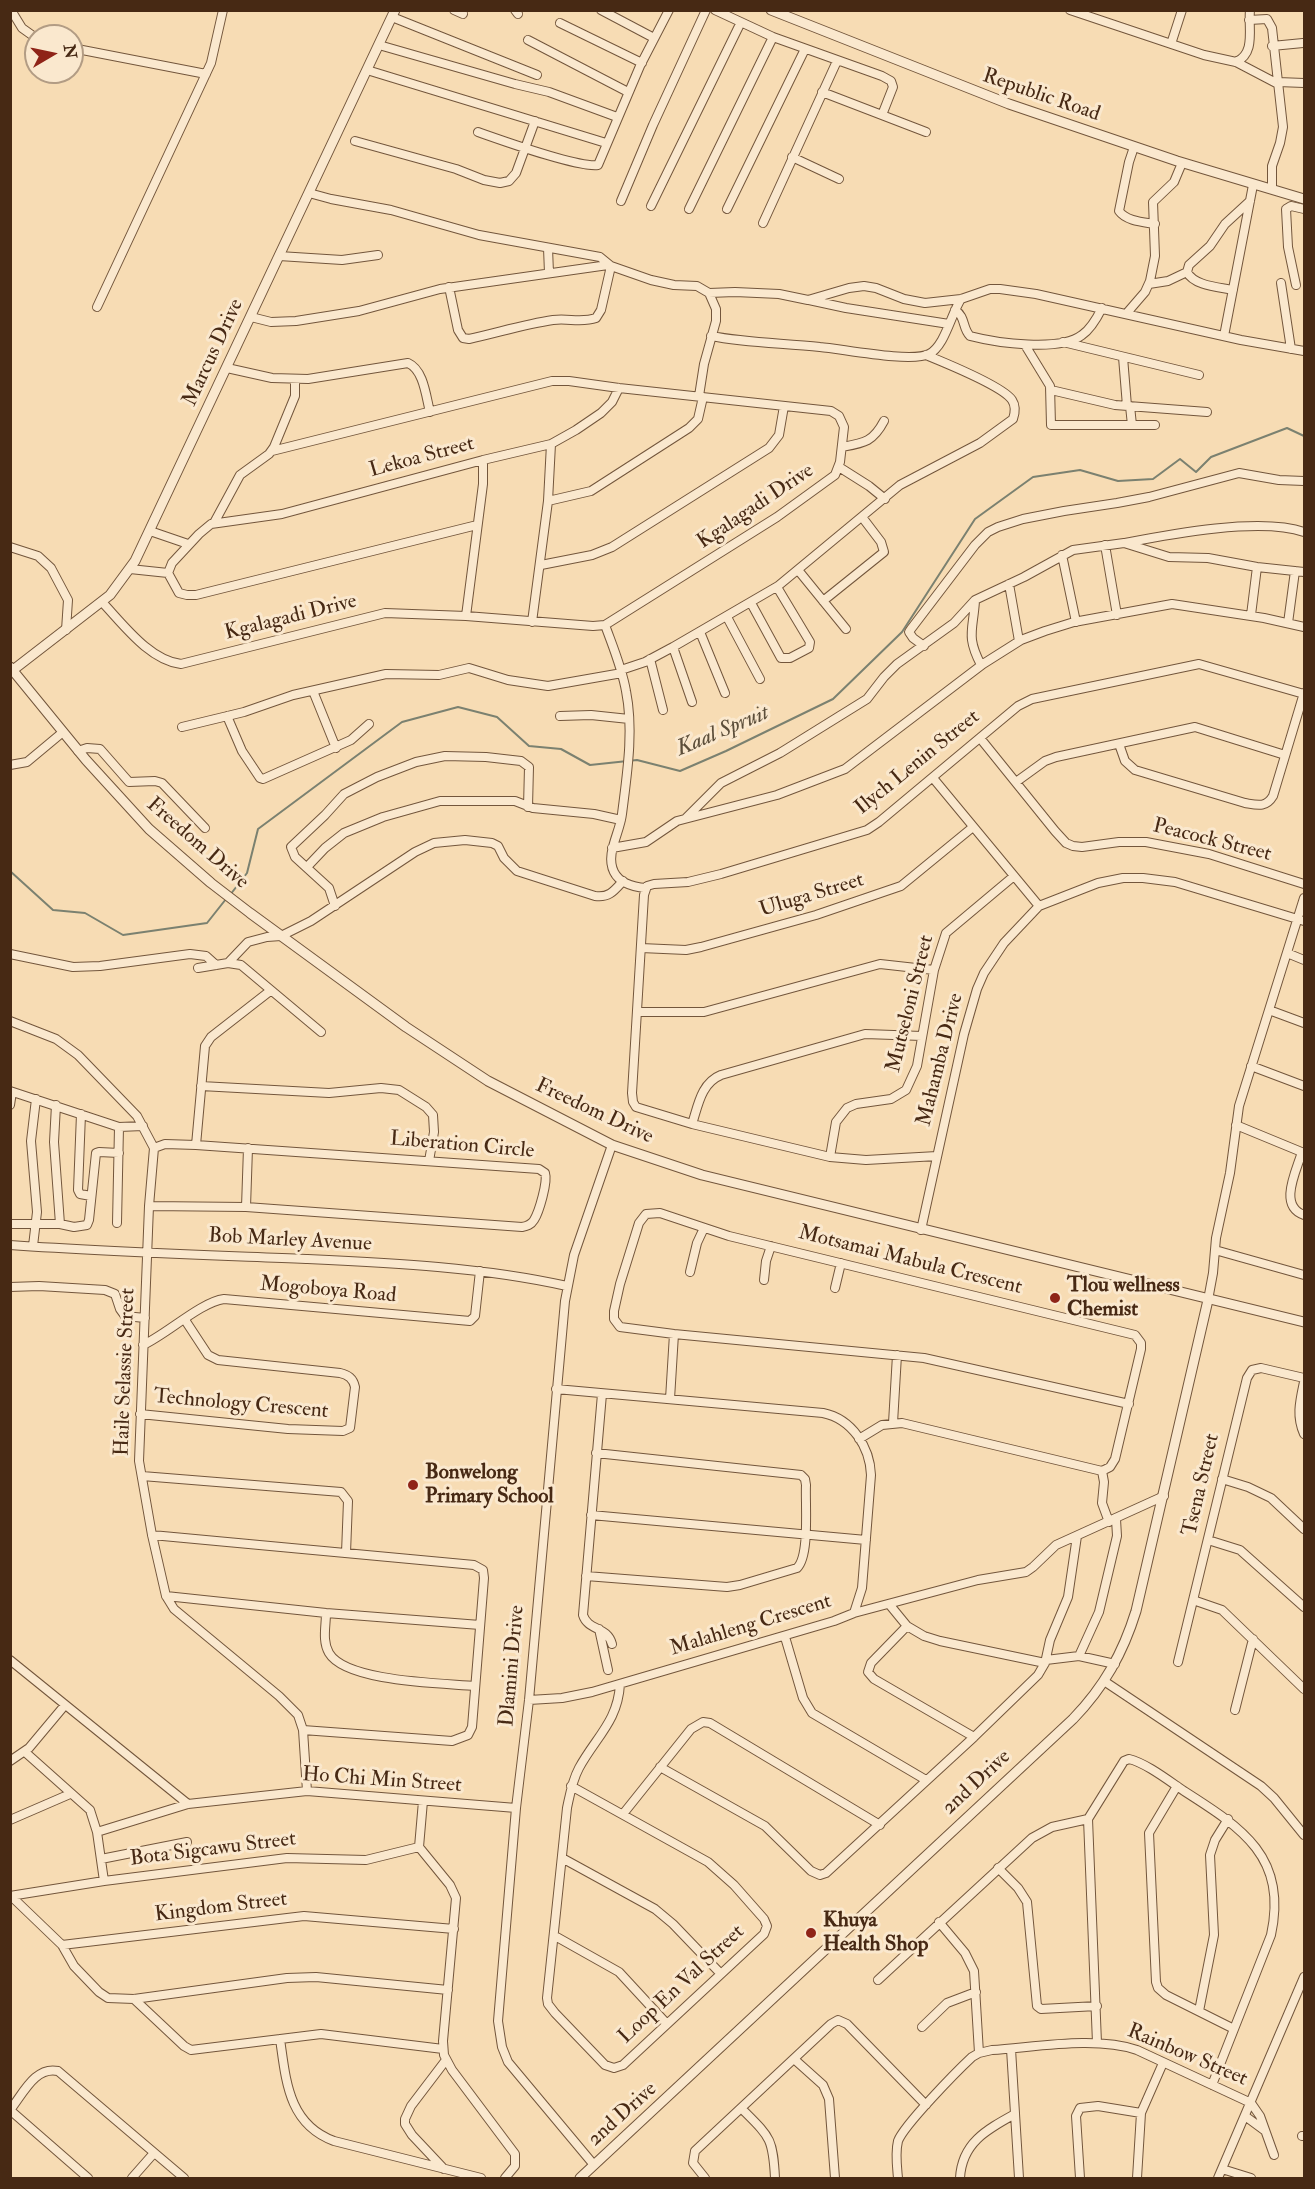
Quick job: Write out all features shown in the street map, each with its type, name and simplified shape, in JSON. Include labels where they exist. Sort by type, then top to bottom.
[{"type":"street","points":[[12,10],[24,29]]},
{"type":"street","points":[[97,307],[213,58],[223,10]]},
{"type":"street","points":[[454,10],[463,14]]},
{"type":"street","points":[[601,10],[654,38]]},
{"type":"street","points":[[478,132],[592,166],[598,165],[628,92],[668,13],[659,10]]},
{"type":"street","points":[[621,201],[706,10]]},
{"type":"street","points":[[715,10],[773,37],[891,81],[893,87],[882,115]]},
{"type":"street","name":"Republic Road","points":[[771,10],[955,84],[1182,163],[1305,199]]},
{"type":"street","points":[[1070,10],[1226,61],[1236,62],[1278,83],[1305,83]]},
{"type":"street","points":[[1172,44],[1182,10]]},
{"type":"street","points":[[1236,62],[1249,52],[1250,10]]},
{"type":"street","points":[[393,14],[537,75]]},
{"type":"street","name":"Marcus Drive","points":[[12,669],[102,602],[114,591],[130,569],[227,369],[393,14]]},
{"type":"street","points":[[1249,20],[1264,18],[1269,20],[1272,28],[1282,135],[1272,166],[1272,189]]},
{"type":"street","points":[[651,206],[741,22]]},
{"type":"street","points":[[560,23],[642,63]]},
{"type":"street","points":[[689,209],[773,37]]},
{"type":"street","points":[[528,40],[628,92]]},
{"type":"street","points":[[1272,46],[1304,44]]},
{"type":"street","points":[[379,45],[549,92],[582,102],[617,117]]},
{"type":"street","points":[[727,209],[805,49]]},
{"type":"street","points":[[84,50],[206,74]]},
{"type":"street","points":[[763,223],[837,61]]},
{"type":"street","points":[[367,70],[606,143]]},
{"type":"street","points":[[822,92],[926,132]]},
{"type":"street","points":[[355,141],[500,183],[512,179],[535,121]]},
{"type":"street","points":[[1134,147],[1119,211],[1137,222],[1155,224]]},
{"type":"street","points":[[792,157],[839,179]]},
{"type":"street","points":[[1126,314],[1149,284],[1155,258],[1153,202],[1174,182],[1182,163]]},
{"type":"street","points":[[1224,336],[1253,185]]},
{"type":"street","points":[[309,193],[392,210],[479,236],[600,257],[609,265],[674,285],[700,287],[709,293],[717,315],[704,364],[698,419],[689,428],[591,491],[548,501]]},
{"type":"street","points":[[1149,284],[1168,281],[1187,272],[1190,264],[1210,246],[1225,224],[1250,201]]},
{"type":"street","points":[[1296,285],[1288,247],[1286,209],[1291,206],[1305,210]]},
{"type":"street","points":[[548,248],[549,273]]},
{"type":"street","points":[[279,256],[342,260],[378,255]]},
{"type":"street","points":[[251,317],[271,322],[296,321],[359,310],[449,287],[609,265]]},
{"type":"street","points":[[449,287],[460,335],[469,339],[558,320],[593,320],[601,310],[609,265]]},
{"type":"street","points":[[1187,272],[1196,280],[1233,290]]},
{"type":"street","points":[[1281,283],[1291,349]]},
{"type":"street","points":[[808,300],[864,286],[922,303],[961,299],[990,289],[1000,289],[1305,351]]},
{"type":"street","points":[[709,293],[779,294],[846,308],[949,324]]},
{"type":"street","points":[[926,355],[939,344],[961,299]]},
{"type":"street","points":[[955,310],[962,316],[966,331],[970,336],[1040,345],[1061,342],[1085,333],[1102,308]]},
{"type":"street","points":[[182,727],[382,674],[439,675],[472,668],[508,680],[543,686],[622,672],[650,660],[777,587],[913,477],[980,443],[1009,423],[1014,416],[1014,403],[1010,397],[926,355],[864,353],[711,336]]},
{"type":"street","points":[[1061,342],[1199,375]]},
{"type":"street","points":[[1026,345],[1051,390],[1050,419],[1053,426],[1155,425]]},
{"type":"street","points":[[1123,357],[1132,425]]},
{"type":"street","points":[[227,369],[272,378],[296,379],[410,363],[421,377],[430,412]]},
{"type":"street","points":[[296,379],[295,396],[272,451],[240,475],[214,523],[203,529],[170,565],[168,573],[179,593],[187,596],[203,594],[477,525]]},
{"type":"street","name":"Kgalagadi Drive","points":[[102,602],[149,649],[167,660],[181,664],[385,613],[605,625],[777,517],[832,477],[839,467],[843,424],[834,411],[552,381],[272,451]]},
{"type":"street","name":"Lekoa Street","points":[[214,523],[282,514],[551,444],[601,413],[612,402],[619,388]]},
{"type":"street","points":[[1051,390],[1115,405],[1207,412]]},
{"type":"street","points":[[541,565],[592,555],[618,544],[769,448],[779,435],[784,405]]},
{"type":"street","points":[[842,447],[862,443],[874,437],[884,421]]},
{"type":"street","points":[[532,622],[548,501],[551,444]]},
{"type":"street","points":[[466,616],[483,484],[483,460]]},
{"type":"street","points":[[839,467],[885,499]]},
{"type":"street","points":[[924,646],[911,636],[909,632],[911,628],[975,545],[988,532],[998,527],[1023,519],[1149,497],[1239,473],[1280,480],[1305,481]]},
{"type":"street","points":[[823,601],[884,552],[881,542],[862,518]]},
{"type":"street","points":[[685,819],[721,783],[780,753],[867,699],[890,670],[954,623],[975,600],[1062,555],[1075,549],[1225,528],[1263,526],[1291,528],[1305,532]]},
{"type":"street","points":[[150,531],[188,544]]},
{"type":"street","points":[[1124,543],[1169,557],[1208,558],[1257,567],[1305,572]]},
{"type":"street","points":[[1105,545],[1117,615]]},
{"type":"street","points":[[10,547],[38,556],[51,568],[68,600],[66,630]]},
{"type":"street","points":[[1062,555],[1076,622]]},
{"type":"street","points":[[1251,615],[1257,567]]},
{"type":"street","points":[[130,569],[168,573]]},
{"type":"street","points":[[798,570],[846,629]]},
{"type":"street","points":[[1288,623],[1295,571]]},
{"type":"street","points":[[1009,584],[1019,641]]},
{"type":"street","points":[[751,603],[781,658],[790,658],[808,648],[810,642],[777,587]]},
{"type":"street","points":[[975,600],[970,636],[981,665]]},
{"type":"street","points":[[612,848],[646,842],[675,822],[777,795],[845,769],[981,665],[1019,641],[1076,622],[1174,604],[1251,615],[1305,627]]},
{"type":"street","points":[[727,617],[760,679]]},
{"type":"street","points":[[605,625],[622,672],[627,693],[629,719],[621,820],[612,848],[614,871],[622,881],[632,886],[646,888],[632,1098],[634,1104],[642,1110],[692,1124],[830,1157],[866,1160],[936,1156]]},
{"type":"street","points":[[700,632],[725,693]]},
{"type":"street","points":[[673,647],[692,702]]},
{"type":"street","points":[[650,660],[663,710]]},
{"type":"street","name":"Ilych Lenin Street","points":[[646,888],[652,884],[688,882],[712,876],[859,833],[879,822],[1027,701],[1193,664],[1207,664],[1304,694],[1272,798],[1260,806],[1135,770],[1125,761],[1119,744]]},
{"type":"street","name":"Freedom Drive","points":[[12,669],[78,751],[149,829],[211,883],[406,1027],[452,1058],[508,1092],[612,1145],[702,1175],[1305,1322]]},
{"type":"street","points":[[313,691],[336,748]]},
{"type":"street","points":[[560,716],[591,715],[629,719]]},
{"type":"street","points":[[227,716],[245,757],[261,779],[336,748],[357,736],[369,724]]},
{"type":"street","points":[[1016,782],[1051,759],[1198,727],[1285,755]]},
{"type":"street","points":[[10,765],[27,762],[63,732]]},
{"type":"street","name":"Peacock Street","points":[[980,738],[1062,839],[1073,846],[1146,842],[1209,854],[1305,884]]},
{"type":"street","points":[[78,751],[87,748],[100,749],[129,782],[152,780],[162,783],[205,828]]},
{"type":"street","points":[[335,906],[329,888],[295,857],[291,847],[341,797],[378,777],[423,760],[461,756],[499,757],[524,762],[530,771],[528,807]]},
{"type":"street","points":[[933,778],[1039,906]]},
{"type":"street","points":[[307,867],[344,833],[370,821],[418,806],[451,800],[519,802],[528,807],[594,814],[621,820]]},
{"type":"street","name":"Uluga Street","points":[[641,948],[686,950],[701,947],[816,915],[896,888],[904,885],[922,871],[973,827]]},
{"type":"street","points":[[228,963],[248,942],[281,936],[335,906],[415,852],[434,843],[482,841],[496,844],[504,858],[517,871],[595,896],[605,897],[611,894],[622,881]]},
{"type":"street","name":"Mutseloni Street","points":[[830,1157],[836,1122],[847,1108],[855,1104],[891,1099],[906,1090],[917,1066],[934,970],[948,931],[1014,876]]},
{"type":"street","name":"Mahamba Drive","points":[[921,1230],[968,1015],[977,989],[984,973],[1004,943],[1039,906],[1098,883],[1123,878],[1143,878],[1175,882],[1301,920]]},
{"type":"street","points":[[1208,1300],[1239,1106],[1287,953],[1301,920],[1305,898]]},
{"type":"street","points":[[1287,953],[1305,960]]},
{"type":"street","points":[[10,954],[73,967],[93,967],[190,954],[206,956],[216,965]]},
{"type":"street","points":[[198,968],[228,963],[240,965],[321,1032]]},
{"type":"street","points":[[637,1012],[704,1012],[880,964],[934,970]]},
{"type":"street","points":[[196,1145],[206,1042],[270,991]]},
{"type":"street","points":[[1269,1010],[1305,1023]]},
{"type":"street","points":[[10,1021],[66,1045],[137,1116],[154,1148]]},
{"type":"street","points":[[692,1124],[705,1086],[716,1077],[865,1034],[922,1036]]},
{"type":"street","points":[[1251,1066],[1305,1086]]},
{"type":"street","points":[[201,1086],[329,1093],[381,1088],[399,1090],[426,1107],[433,1115],[434,1132],[429,1161]]},
{"type":"street","points":[[10,1105],[11,1091],[119,1127],[143,1126]]},
{"type":"street","points":[[33,1246],[37,1208],[31,1141],[36,1099]]},
{"type":"street","points":[[56,1105],[54,1142],[60,1224]]},
{"type":"street","points":[[81,1114],[78,1190],[80,1194],[91,1196]]},
{"type":"street","points":[[1236,1125],[1303,1152],[1289,1200],[1294,1209],[1305,1215]]},
{"type":"street","points":[[117,1223],[119,1127]]},
{"type":"street","name":"Liberation Circle","points":[[149,1206],[246,1207],[522,1227],[528,1226],[534,1220],[547,1180],[543,1170],[196,1145],[165,1144],[154,1148]]},
{"type":"street","name":"Dlamini Drive","points":[[594,2165],[505,2057],[498,2014],[567,1286],[574,1255],[612,1145]]},
{"type":"street","name":"Haile Selassie Street","points":[[154,1148],[149,1206],[149,1252],[139,1461],[166,1596],[174,1609],[292,1707],[302,1722],[308,1791]]},
{"type":"street","points":[[246,1207],[248,1148]]},
{"type":"street","points":[[10,1224],[60,1224],[74,1227],[87,1225],[96,1153],[119,1153]]},
{"type":"street","name":"Motsamai Mabula Crescent","points":[[660,1213],[704,1228],[771,1246],[1135,1335],[1141,1343],[1141,1349],[1129,1404],[946,1362],[897,1354],[674,1334],[623,1328],[617,1325],[614,1311],[620,1284],[639,1222],[646,1214],[660,1213]]},
{"type":"street","points":[[690,1272],[697,1244],[704,1228]]},
{"type":"street","name":"Bob Marley Avenue","points":[[10,1245],[358,1261],[480,1271],[567,1286]]},
{"type":"street","points":[[764,1280],[766,1261],[771,1246]]},
{"type":"street","points":[[1215,1250],[1305,1275]]},
{"type":"street","points":[[835,1288],[841,1263]]},
{"type":"street","name":"Mogoboya Road","points":[[143,1345],[215,1301],[224,1299],[470,1321],[474,1319],[476,1313],[480,1271]]},
{"type":"street","points":[[10,1287],[39,1286],[105,1290],[115,1294],[125,1316],[146,1317]]},
{"type":"street","name":"2nd Drive","points":[[580,2178],[1073,1719],[1104,1681],[1125,1644],[1136,1611],[1208,1300]]},
{"type":"street","name":"Technology Crescent","points":[[140,1414],[288,1429],[343,1431],[350,1428],[355,1387],[354,1382],[348,1376],[340,1373],[218,1360],[208,1355],[185,1320]]},
{"type":"street","points":[[670,1400],[674,1334]]},
{"type":"street","points":[[893,1423],[897,1354]]},
{"type":"street","name":"Tsena Street","points":[[1178,1662],[1246,1378],[1250,1372],[1261,1368],[1305,1380]]},
{"type":"street","points":[[1305,1380],[1298,1409],[1305,1434]]},
{"type":"street","name":"Malahleng Crescent","points":[[529,1700],[581,1695],[785,1637],[854,1613],[862,1588],[871,1469],[869,1459],[859,1439],[845,1422],[829,1414],[556,1389]]},
{"type":"street","points":[[602,1394],[583,1619],[586,1623],[608,1634],[612,1644]]},
{"type":"street","points":[[859,1439],[877,1428],[893,1423],[907,1424],[1102,1471],[1110,1467],[1115,1459],[1129,1404]]},
{"type":"street","points":[[586,1576],[736,1586],[800,1566],[804,1557],[806,1485],[801,1475],[596,1453]]},
{"type":"street","points":[[1079,1656],[1099,1612],[1117,1536],[1113,1520],[1102,1503],[1104,1482],[1102,1471]]},
{"type":"street","points":[[142,1476],[341,1492],[347,1497],[348,1506],[345,1553]]},
{"type":"street","points":[[1222,1479],[1248,1487],[1271,1498],[1305,1528]]},
{"type":"street","points":[[854,1613],[978,1580],[1026,1572],[1033,1568],[1052,1548],[1164,1496]]},
{"type":"street","points":[[591,1515],[866,1540]]},
{"type":"street","points":[[152,1535],[474,1564],[481,1568],[484,1573],[471,1732],[459,1740],[452,1741],[303,1730]]},
{"type":"street","points":[[660,1767],[765,1826],[811,1871],[823,1874],[880,1825],[1033,1680],[1045,1661],[1050,1640],[1068,1597],[1077,1536]]},
{"type":"street","points":[[1208,1540],[1240,1550],[1305,1607]]},
{"type":"street","points":[[166,1596],[326,1613],[480,1625]]},
{"type":"street","points":[[1193,1600],[1222,1610],[1305,1689]]},
{"type":"street","points":[[889,1604],[907,1626],[924,1636],[940,1641],[1045,1661],[1079,1656],[1115,1664]]},
{"type":"street","points":[[326,1613],[325,1644],[334,1660],[340,1665],[373,1676],[475,1686]]},
{"type":"street","points":[[907,1626],[871,1663],[868,1668],[870,1675],[974,1737]]},
{"type":"street","points":[[599,1629],[608,1670]]},
{"type":"street","points":[[785,1637],[803,1698],[812,1713],[926,1780]]},
{"type":"street","points":[[1235,1710],[1253,1639]]},
{"type":"street","points":[[10,1660],[188,1804]]},
{"type":"street","points":[[1104,1681],[1261,1786],[1305,1835]]},
{"type":"street","name":"Loop En Val Street","points":[[571,1786],[708,1862],[764,1918],[767,1926],[764,1934],[721,1974],[622,2065],[614,2068],[605,2065],[548,2004],[547,1998],[571,1786],[579,1768],[610,1723],[618,1704],[620,1684]]},
{"type":"street","points":[[10,1761],[25,1752],[65,1705]]},
{"type":"street","points":[[623,1814],[694,1725],[706,1722],[880,1825]]},
{"type":"street","points":[[25,1752],[90,1810],[97,1832],[104,1881]]},
{"type":"street","points":[[1097,2043],[1088,1819],[1124,1761],[1132,1759],[1228,1819],[1245,1834],[1260,1853],[1269,1874],[1275,1900],[1271,1935],[1212,2085]]},
{"type":"street","points":[[1177,1786],[1149,1833],[1156,1982],[1161,1992],[1234,2029]]},
{"type":"street","name":"Ho Chi Min Street","points":[[97,1832],[188,1804],[308,1791],[516,1808]]},
{"type":"street","points":[[10,1820],[70,1794]]},
{"type":"street","points":[[423,1801],[419,1847],[454,1891],[456,1901],[443,2049],[452,2070],[515,2154],[515,2166],[505,2178]]},
{"type":"street","points":[[878,1980],[998,1868],[1042,1831],[1088,1819]]},
{"type":"street","points":[[1199,2011],[1214,1935],[1210,1855],[1215,1840],[1228,1819]]},
{"type":"street","points":[[101,1859],[187,1842]]},
{"type":"street","name":"Bota Sigcawu Street","points":[[11,1896],[104,1881],[287,1858],[366,1860],[419,1847]]},
{"type":"street","points":[[562,1857],[656,1909],[721,1974]]},
{"type":"street","points":[[998,1868],[1018,1888],[1027,1902],[1037,2006],[1041,2009],[1097,2006]]},
{"type":"street","points":[[11,1896],[62,1945],[74,1966],[104,1995],[113,1998],[134,1999],[280,1979],[316,1977],[448,1990]]},
{"type":"street","name":"Kingdom Street","points":[[62,1945],[304,1916],[454,1929]]},
{"type":"street","points":[[897,2178],[898,2143],[906,2128],[966,2062],[979,2052],[972,1962],[939,1922]]},
{"type":"street","points":[[555,1936],[619,1972],[667,2024]]},
{"type":"street","points":[[1218,2178],[1305,1977]]},
{"type":"street","points":[[922,2027],[947,2003],[976,1992]]},
{"type":"street","points":[[134,1999],[191,2050],[309,2035],[331,2035],[443,2049]]},
{"type":"street","points":[[705,2178],[693,2163],[695,2151],[831,2024],[841,2020],[927,2105]]},
{"type":"street","points":[[280,2039],[291,2100],[303,2118],[320,2134],[334,2141],[481,2178]]},
{"type":"street","name":"Rainbow Street","points":[[979,2052],[1097,2043],[1124,2046],[1251,2103]]},
{"type":"street","points":[[1011,2049],[1019,2178]]},
{"type":"street","points":[[794,2059],[823,2085],[829,2099],[835,2178]]},
{"type":"street","points":[[444,2169],[412,2135],[405,2119],[411,2106],[446,2060]]},
{"type":"street","points":[[1137,2178],[1141,2113],[1163,2063]]},
{"type":"street","points":[[88,2178],[10,2110],[40,2073],[50,2070],[58,2071],[184,2178]]},
{"type":"street","points":[[1251,2103],[1260,2116],[1274,2155]]},
{"type":"street","points":[[1080,2178],[1076,2116],[1080,2108],[1098,2106],[1141,2113]]},
{"type":"street","points":[[742,2109],[771,2142],[775,2178]]},
{"type":"street","points":[[960,2178],[965,2154],[974,2142],[984,2132],[1015,2114]]},
{"type":"street","points":[[1245,2116],[1265,2131]]},
{"type":"street","points":[[132,2178],[154,2153]]},
{"type":"street","points":[[1222,2169],[1251,2178]]},
{"type":"waterway","name":"Kaal Spruit","points":[[230,895],[247,873],[258,829],[402,722],[458,707],[497,717],[529,746],[561,749],[590,765],[637,760],[680,771],[833,699],[902,632],[975,519],[1033,477],[1080,470],[1118,481],[1153,479],[1180,459],[1196,472],[1211,457],[1287,428],[1304,436]]},
{"type":"waterway","name":"Kaal Spruit","points":[[10,871],[53,910],[85,913],[123,935],[207,923],[226,899]]},
{"type":"place","name":"Tlou wellness Chemist","points":[[1055,1298]]},
{"type":"place","name":"Bonwelong Primary School","points":[[413,1485]]},
{"type":"place","name":"Khuya Health Shop","points":[[811,1933]]}]
